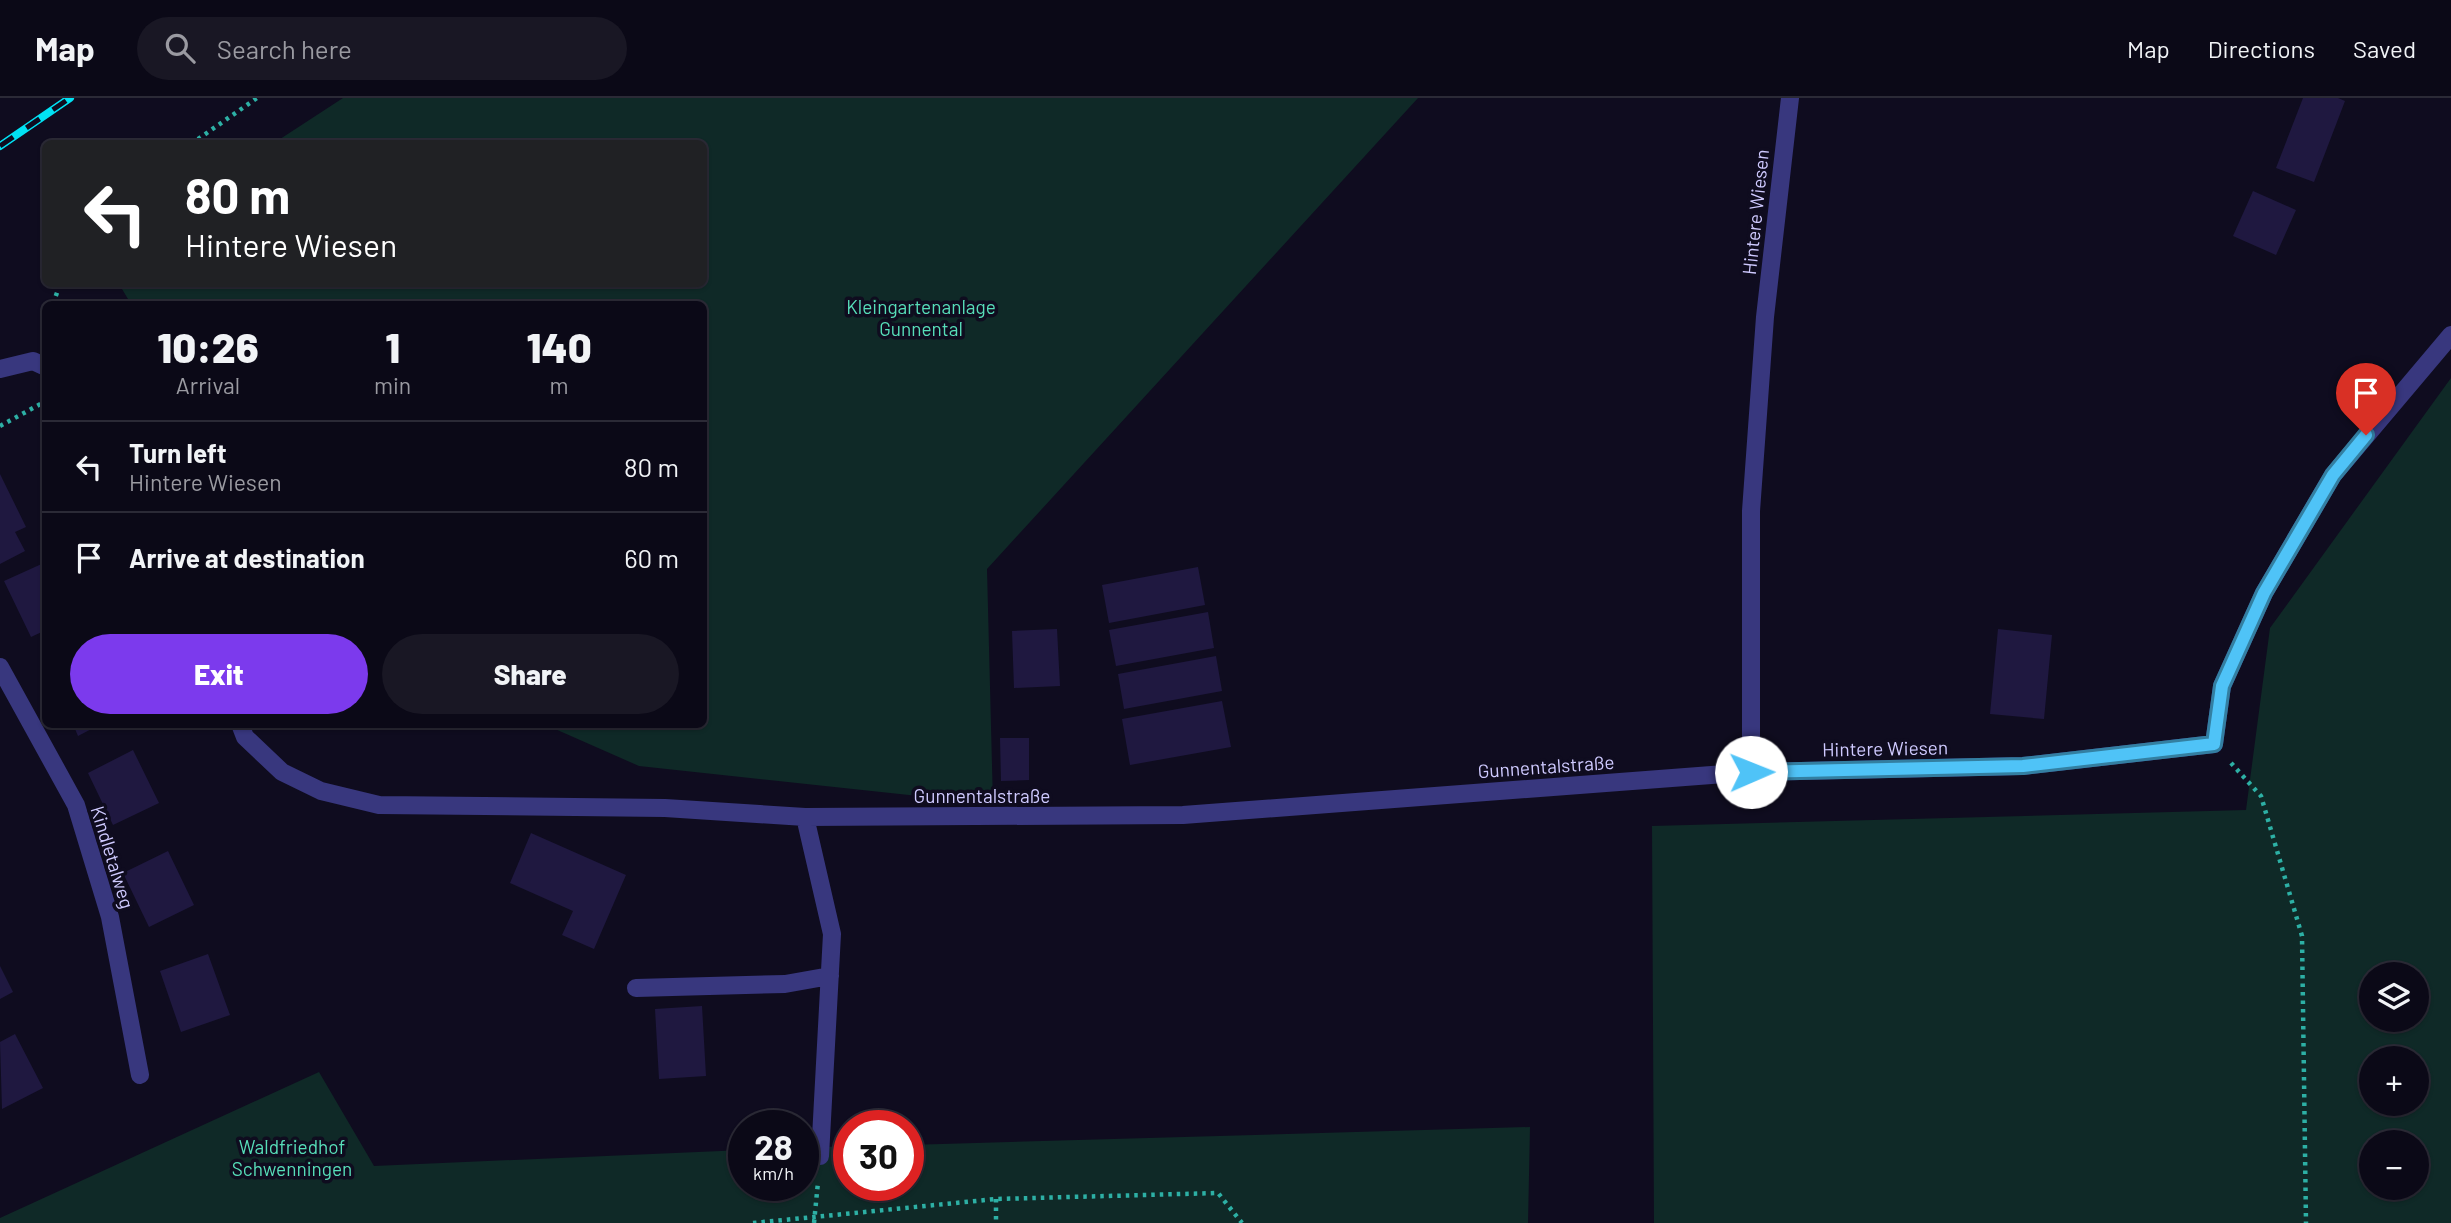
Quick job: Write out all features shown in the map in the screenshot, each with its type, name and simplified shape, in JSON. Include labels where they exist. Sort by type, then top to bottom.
[{"type":"street","name":"Hintere Wiesen","points":[[1790,98],[1765,317],[1751,510],[1751,772],[2023,766],[2214,744]]},
{"type":"street","points":[[2214,744],[2222,686],[2264,593],[2298,534],[2333,475],[2451,335]]},
{"type":"street","points":[[0,369],[33,361],[42,366]]},
{"type":"street","name":"Kindletalweg","points":[[0,667],[76,805],[110,918],[140,1075]]},
{"type":"street","name":"Gunnentalstraße","points":[[242,728],[245,737],[282,772],[321,791],[379,805],[665,808],[805,817],[1183,815],[1751,772]]},
{"type":"street","points":[[805,817],[832,934],[820,1156]]},
{"type":"street","points":[[636,988],[785,984],[830,976]]},
{"type":"path","points":[[197,140],[257,98]]},
{"type":"path","points":[[0,426],[42,403]]},
{"type":"path","points":[[2214,744],[2260,796],[2302,936],[2306,1223]]},
{"type":"path","points":[[814,1223],[820,1156]]},
{"type":"path","points":[[753,1223],[996,1199],[1218,1194],[1242,1223]]},
{"type":"path","points":[[996,1199],[996,1223]]},
{"type":"green space","name":"Kleingartenanlage Gunnental","points":[[343,98],[1418,98],[987,569],[993,804],[639,766],[553,728],[707,728],[707,301],[129,301],[121,287],[707,287],[707,140],[279,140]]},
{"type":"green space","points":[[2451,378],[2451,1223],[1654,1223],[1652,826],[2246,810],[2270,628]]},
{"type":"green space","name":"Waldfriedhof Schwenningen","points":[[319,1072],[374,1166],[728,1151],[728,1201],[819,1201],[819,1147],[833,1147],[833,1201],[924,1201],[924,1145],[1530,1127],[1528,1223],[0,1223],[0,1218]]},
{"type":"building","points":[[2303,98],[2338,98],[2345,101],[2314,182],[2276,168]]},
{"type":"building","points":[[2253,191],[2296,210],[2276,255],[2233,236]]},
{"type":"building","points":[[0,474],[26,527],[15,532],[25,551],[0,564]]},
{"type":"building","points":[[42,564],[42,632],[31,637],[4,581]]},
{"type":"building","points":[[1198,567],[1205,605],[1109,623],[1102,585]]},
{"type":"building","points":[[1208,612],[1214,648],[1116,666],[1109,630]]},
{"type":"building","points":[[1057,629],[1060,686],[1014,688],[1012,631]]},
{"type":"building","points":[[1998,629],[2052,635],[2044,719],[1990,714]]},
{"type":"building","points":[[1216,656],[1222,691],[1124,709],[1118,674]]},
{"type":"building","points":[[1222,701],[1231,747],[1130,765],[1122,719]]},
{"type":"building","points":[[75,728],[93,728],[78,736]]},
{"type":"building","points":[[1000,738],[1029,738],[1029,780],[1001,781]]},
{"type":"building","points":[[133,750],[159,803],[113,825],[88,773]]},
{"type":"building","points":[[531,833],[626,875],[594,949],[562,935],[573,911],[510,883]]},
{"type":"building","points":[[168,851],[194,905],[149,927],[123,873]]},
{"type":"building","points":[[208,954],[230,1015],[181,1032],[160,971]]},
{"type":"building","points":[[0,966],[13,992],[0,999]]},
{"type":"building","points":[[702,1006],[706,1076],[659,1079],[655,1009]]},
{"type":"building","points":[[15,1034],[43,1088],[2,1109],[0,1042]]},
{"type":"railway","points":[[0,146],[70,98]]},
{"type":"route","points":[[1751,772],[2023,766],[2214,744],[2222,686],[2264,593],[2333,475],[2366,435]]}]
